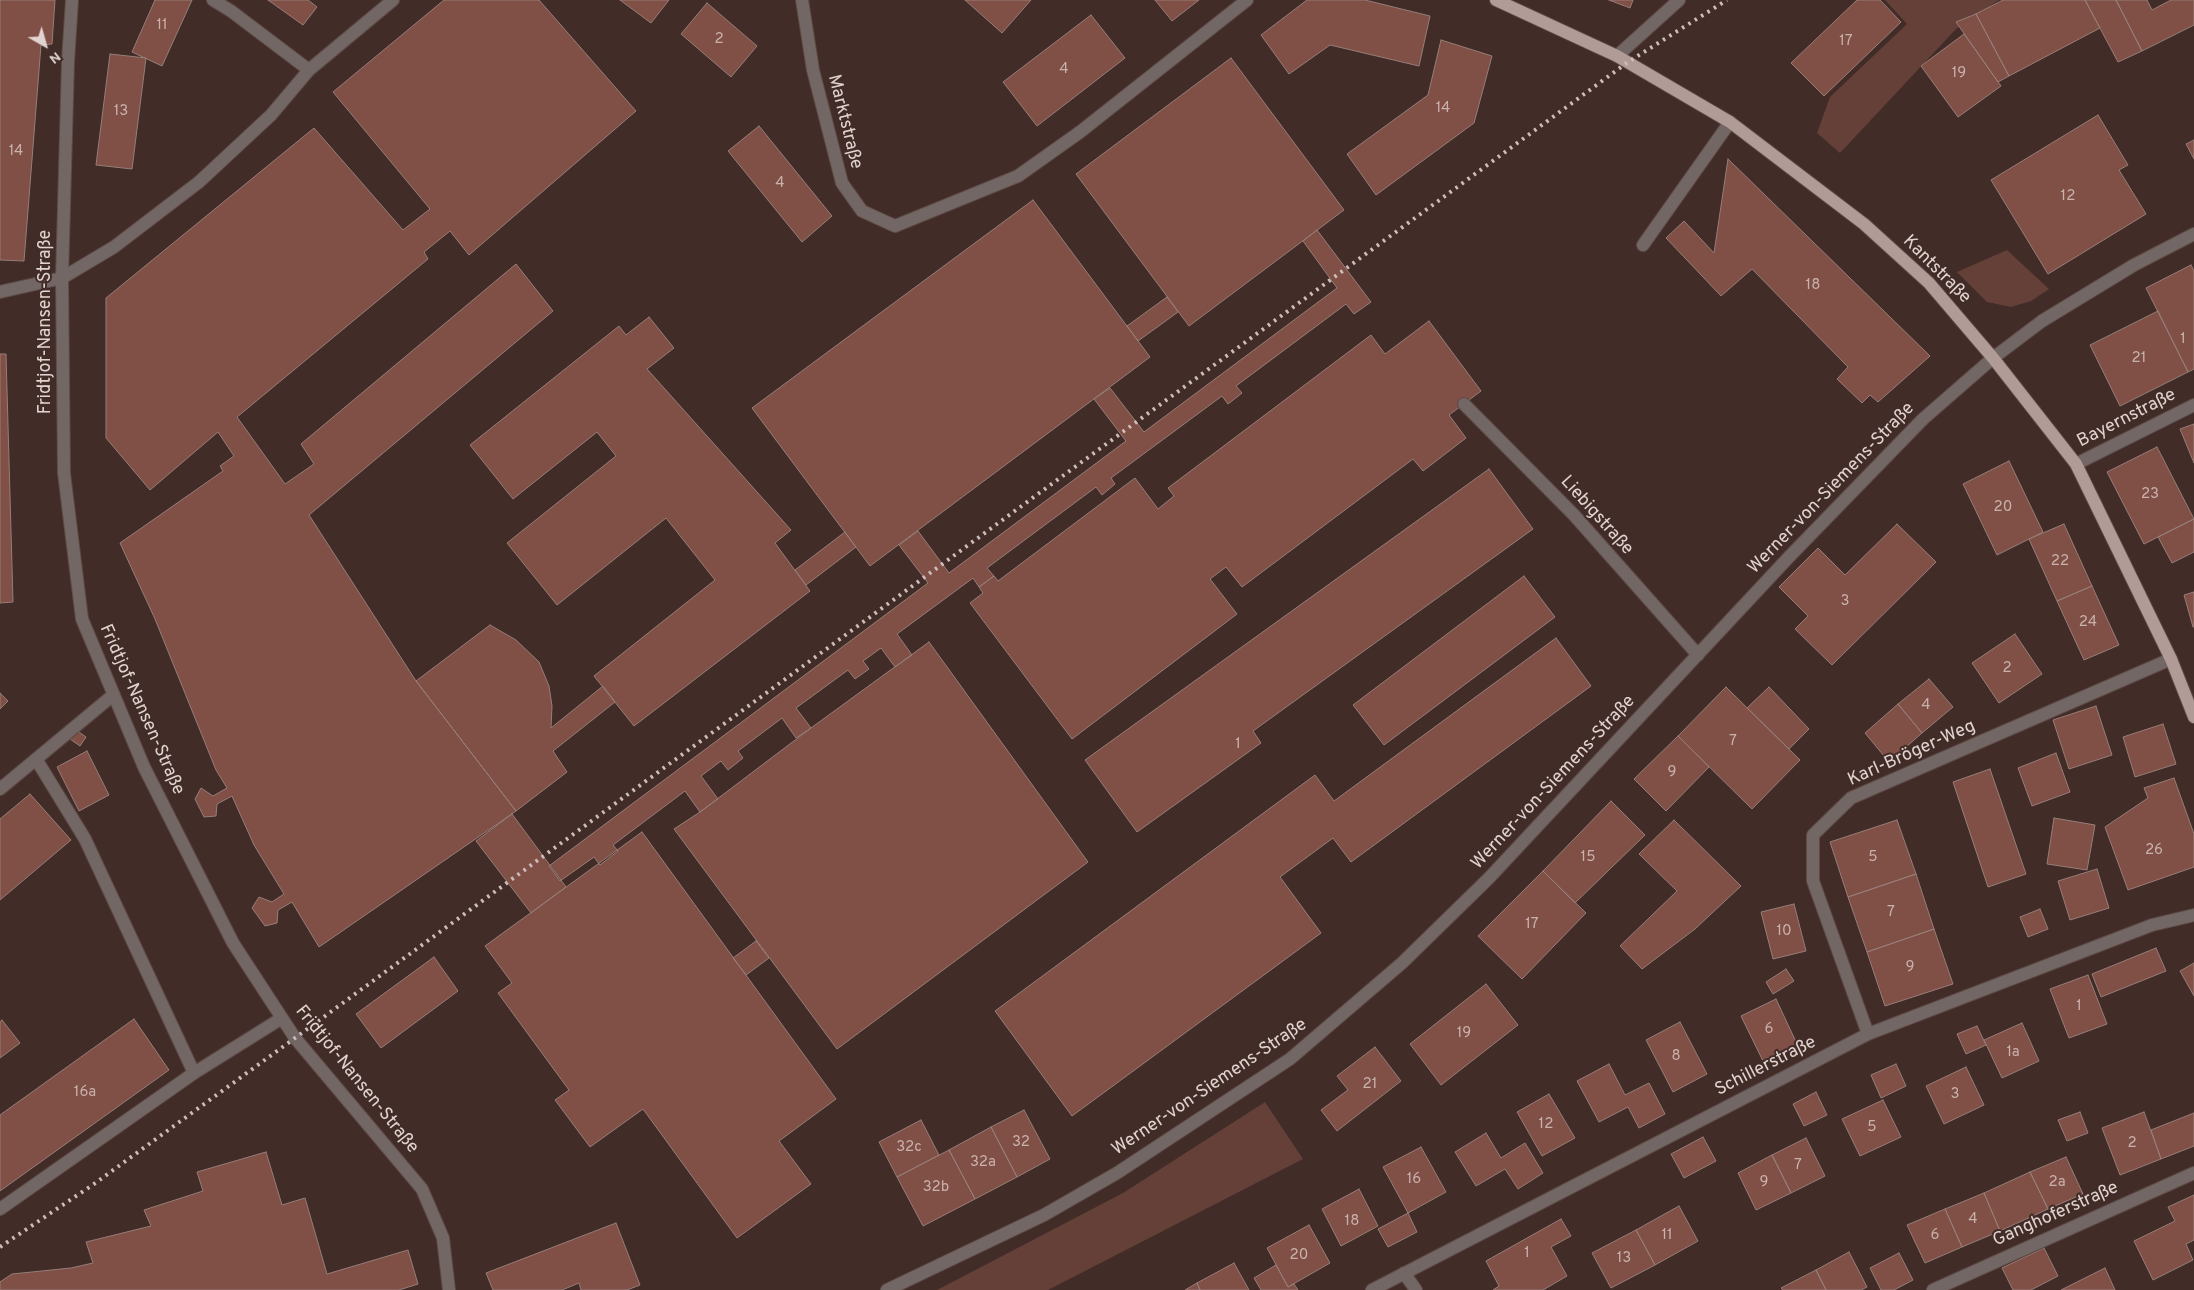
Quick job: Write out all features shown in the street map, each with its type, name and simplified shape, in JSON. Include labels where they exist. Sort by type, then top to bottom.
[{"type":"main road","name":"Kantstraße","points":[[1496,0],[1617,56],[1730,122],[1864,224],[1929,283],[1993,358],[2076,464],[2170,659],[2194,717]]},
{"type":"street","name":"Fridtjof-Nansen-Straße","points":[[72,0],[68,61],[62,278],[64,473],[82,619],[112,696],[144,767],[233,943],[295,1038],[422,1189],[443,1238],[449,1290]]},
{"type":"street","points":[[213,0],[231,11],[309,70]]},
{"type":"street","points":[[0,292],[62,278],[114,247],[199,182],[271,115],[309,70],[393,0]]},
{"type":"street","name":"Marktstraße","points":[[802,0],[813,70],[842,182],[862,211],[895,226],[1018,176],[1080,132],[1247,0]]},
{"type":"street","points":[[1617,56],[1679,0]]},
{"type":"street","points":[[1643,245],[1730,122]]},
{"type":"street","name":"Werner-von-Siemens-Straße","points":[[887,1290],[1044,1215],[1117,1173],[1290,1058],[1402,963],[1476,891],[1788,558],[1923,419],[1993,358],[2042,321],[2134,265],[2194,234]]},
{"type":"street","name":"Liebigstraße","points":[[1464,404],[1574,515],[1698,655]]},
{"type":"street","name":"Bayernstraße","points":[[2076,464],[2194,405]]},
{"type":"street","name":"Karl-Bröger-Weg","points":[[1868,1034],[1812,881],[1813,835],[1851,798],[2170,659]]},
{"type":"street","points":[[0,789],[112,696]]},
{"type":"street","points":[[36,759],[85,839],[194,1073]]},
{"type":"street","name":"Schillerstraße","points":[[1372,1290],[1868,1034],[2152,925],[2194,915]]},
{"type":"street","points":[[0,1209],[194,1073],[282,1018]]},
{"type":"street","name":"Ganghoferstraße","points":[[1933,1290],[2194,1174]]},
{"type":"street","points":[[1404,1273],[1416,1290]]},
{"type":"shaded area","points":[[1885,0],[1999,0],[1956,29],[1840,153],[1817,133],[1830,97],[1907,24]]},
{"type":"shaded area","points":[[2007,250],[2049,289],[2031,301],[2011,307],[1987,302],[1957,272]]},
{"type":"shaded area","points":[[1265,1102],[1303,1159],[1048,1290],[937,1290],[1123,1193]]},
{"type":"building","points":[[0,0],[55,0],[52,44],[41,45],[24,261],[0,260]]},
{"type":"building","points":[[155,0],[192,0],[162,66],[132,52]]},
{"type":"building","points":[[268,0],[308,0],[317,7],[303,25]]},
{"type":"building","points":[[444,0],[539,0],[636,111],[469,255],[450,231],[424,252],[428,259],[237,417],[285,484],[314,464],[301,444],[516,264],[553,311],[309,515],[416,681],[516,811],[319,947],[292,902],[278,910],[277,923],[265,926],[252,908],[259,897],[272,902],[284,894],[254,845],[232,796],[217,804],[216,816],[204,817],[195,799],[201,788],[213,796],[227,788],[216,770],[155,619],[120,543],[223,471],[220,466],[234,456],[218,432],[150,490],[106,438],[106,298],[314,128],[403,230],[430,209],[333,92]]},
{"type":"building","points":[[620,0],[669,0],[651,23]]},
{"type":"building","points":[[965,0],[1031,0],[1002,33]]},
{"type":"building","points":[[1155,0],[1199,0],[1172,21]]},
{"type":"building","points":[[1307,0],[1365,0],[1430,16],[1419,66],[1330,45],[1289,74],[1261,35]]},
{"type":"building","points":[[1609,0],[1633,0],[1630,8]]},
{"type":"building","points":[[1857,0],[1880,0],[1901,22],[1824,96],[1791,63]]},
{"type":"building","points":[[2003,0],[2085,0],[2100,28],[2009,76],[1976,14]]},
{"type":"building","points":[[2085,0],[2116,0],[2142,51],[2118,62]]},
{"type":"building","points":[[2116,0],[2147,0],[2152,10],[2171,0],[2194,0],[2194,25],[2142,51]]},
{"type":"building","points":[[707,3],[757,46],[731,77],[681,34]]},
{"type":"building","points":[[1976,14],[2009,76],[1998,82],[1956,22]]},
{"type":"building","points":[[1091,15],[1125,58],[1037,126],[1003,82]]},
{"type":"building","points":[[1964,34],[2001,86],[1958,117],[1921,66]]},
{"type":"building","points":[[1441,40],[1492,56],[1474,123],[1376,195],[1347,154],[1428,95]]},
{"type":"building","points":[[110,54],[146,58],[132,169],[96,165]]},
{"type":"building","points":[[1231,58],[1344,210],[1189,326],[1076,174]]},
{"type":"building","points":[[2098,115],[2128,165],[2119,170],[2146,214],[2048,274],[1991,180]]},
{"type":"building","points":[[759,126],[832,216],[802,242],[728,151]]},
{"type":"building","points":[[2194,140],[2194,159],[2186,144]]},
{"type":"building","points":[[1728,159],[1930,356],[1878,402],[1870,395],[1862,403],[1837,379],[1848,367],[1752,269],[1721,296],[1666,238],[1684,221],[1714,253]]},
{"type":"building","points":[[1033,200],[1150,357],[870,566],[752,408]]},
{"type":"building","points":[[1317,230],[1371,302],[1354,314],[1346,304],[1236,386],[1242,393],[1228,404],[1222,396],[1111,478],[1115,484],[1102,495],[1096,487],[987,568],[994,576],[979,587],[973,578],[897,634],[912,655],[895,667],[881,648],[863,661],[869,669],[855,679],[848,670],[796,708],[811,728],[796,738],[782,718],[738,751],[743,758],[728,770],[721,761],[701,776],[718,799],[700,812],[685,791],[613,845],[618,851],[600,865],[594,857],[560,881],[549,866],[928,583],[899,545],[918,531],[949,573],[1126,441],[1094,399],[1110,388],[1144,432],[1337,288],[1303,241]]},
{"type":"building","points":[[2191,265],[2194,271],[2194,369],[2188,372],[2146,288]]},
{"type":"building","points":[[1167,297],[1178,312],[1138,341],[1127,326]]},
{"type":"building","points":[[2158,311],[2188,372],[2120,406],[2090,345]]},
{"type":"building","points":[[649,317],[674,348],[647,369],[791,530],[775,543],[810,591],[634,726],[594,676],[715,580],[666,518],[557,605],[507,543],[616,456],[597,432],[513,499],[470,445],[619,326],[626,335]]},
{"type":"building","points":[[1429,321],[1481,391],[1449,415],[1466,438],[1423,471],[1413,459],[1242,587],[1226,567],[1210,579],[1237,614],[1072,739],[970,603],[983,593],[979,587],[994,576],[998,581],[1135,478],[1158,509],[1174,496],[1168,488],[1371,335],[1385,354]]},
{"type":"building","points":[[0,354],[6,354],[13,602],[0,603]]},
{"type":"building","points":[[2194,424],[2194,463],[2180,429]]},
{"type":"building","points":[[2157,447],[2194,519],[2144,544],[2107,472]]},
{"type":"building","points":[[2009,461],[2043,532],[1997,555],[1963,484]]},
{"type":"building","points":[[1489,469],[1533,529],[1253,731],[1261,743],[1137,832],[1085,760]]},
{"type":"building","points":[[2194,519],[2194,552],[2172,563],[2158,537]]},
{"type":"building","points":[[1897,524],[1936,562],[1832,665],[1795,629],[1808,616],[1779,587],[1818,548],[1845,575]]},
{"type":"building","points":[[2064,524],[2092,586],[2057,601],[2029,539]]},
{"type":"building","points":[[845,532],[856,547],[806,585],[795,570]]},
{"type":"building","points":[[1524,576],[1555,617],[1384,745],[1353,705]]},
{"type":"building","points":[[2092,586],[2119,645],[2084,660],[2057,601]]},
{"type":"building","points":[[2194,592],[2194,627],[2193,627],[2184,595]]},
{"type":"building","points":[[490,625],[516,640],[539,662],[549,686],[552,706],[551,728],[603,686],[615,702],[553,751],[567,772],[516,811],[416,681]]},
{"type":"building","points":[[2015,634],[2042,674],[1999,703],[1972,663]]},
{"type":"building","points":[[1556,638],[1591,686],[1351,862],[1333,838],[1280,877],[1321,933],[1072,1116],[995,1011],[1315,775],[1334,801]]},
{"type":"building","points":[[929,642],[1088,862],[837,1049],[674,829],[700,812]]},
{"type":"building","points":[[1929,679],[1953,707],[1922,733],[1898,704]]},
{"type":"building","points":[[1726,687],[1800,760],[1752,809],[1678,736]]},
{"type":"building","points":[[1769,687],[1809,729],[1789,749],[1747,708]]},
{"type":"building","points":[[0,693],[8,701],[0,709]]},
{"type":"building","points":[[1898,704],[1922,733],[1889,762],[1865,733]]},
{"type":"building","points":[[2096,706],[2112,755],[2069,769],[2053,720]]},
{"type":"building","points":[[2163,724],[2176,764],[2135,777],[2123,737]]},
{"type":"building","points":[[76,730],[86,737],[80,746],[70,739]]},
{"type":"building","points":[[1678,736],[1709,767],[1666,811],[1634,779]]},
{"type":"building","points":[[87,751],[109,795],[79,811],[57,767]]},
{"type":"building","points":[[2056,753],[2070,792],[2032,806],[2018,768]]},
{"type":"building","points":[[1990,769],[2026,874],[1988,887],[1953,782]]},
{"type":"building","points":[[2174,778],[2194,834],[2194,867],[2128,890],[2105,827],[2148,798],[2144,788]]},
{"type":"building","points":[[30,794],[71,840],[0,900],[0,819]]},
{"type":"building","points":[[1611,801],[1645,835],[1575,903],[1543,871]]},
{"type":"building","points":[[512,814],[566,887],[531,913],[476,841]]},
{"type":"building","points":[[2054,818],[2095,825],[2087,870],[2047,864]]},
{"type":"building","points":[[1674,820],[1741,886],[1695,929],[1642,969],[1620,946],[1677,891],[1639,854]]},
{"type":"building","points":[[1897,820],[1916,874],[1848,897],[1830,842]]},
{"type":"building","points":[[642,832],[836,1099],[779,1141],[811,1184],[737,1238],[643,1109],[590,1147],[555,1100],[569,1090],[498,993],[512,983],[485,946]]},
{"type":"building","points":[[2097,869],[2109,908],[2070,920],[2058,881]]},
{"type":"building","points":[[1543,871],[1586,913],[1522,979],[1478,936]]},
{"type":"building","points":[[1916,874],[1934,929],[1867,952],[1848,897]]},
{"type":"building","points":[[1794,904],[1806,951],[1773,959],[1761,912]]},
{"type":"building","points":[[2040,909],[2048,929],[2028,937],[2020,917]]},
{"type":"building","points":[[1934,929],[1953,984],[1885,1006],[1867,952]]},
{"type":"building","points":[[756,941],[769,958],[746,975],[733,958]]},
{"type":"building","points":[[2156,948],[2166,971],[2101,997],[2092,974]]},
{"type":"building","points":[[434,957],[458,991],[381,1048],[356,1014]]},
{"type":"building","points":[[2194,963],[2194,996],[2180,971]]},
{"type":"building","points":[[1786,969],[1794,981],[1773,994],[1766,982]]},
{"type":"building","points":[[2088,975],[2107,1024],[2069,1038],[2050,989]]},
{"type":"building","points":[[1486,984],[1518,1025],[1441,1085],[1410,1044]]},
{"type":"building","points":[[1776,999],[1797,1044],[1763,1061],[1741,1016]]},
{"type":"building","points":[[134,1019],[169,1070],[0,1191],[0,1115]]},
{"type":"building","points":[[2,1020],[20,1043],[0,1058],[0,1022]]},
{"type":"building","points":[[1680,1022],[1707,1074],[1673,1092],[1646,1040]]},
{"type":"building","points":[[2022,1023],[2039,1061],[2002,1078],[1984,1040]]},
{"type":"building","points":[[1977,1026],[1986,1045],[1966,1054],[1957,1034]]},
{"type":"building","points":[[1375,1047],[1401,1081],[1337,1131],[1321,1110],[1348,1090],[1337,1076]]},
{"type":"building","points":[[1609,1064],[1625,1095],[1649,1083],[1665,1114],[1639,1128],[1628,1107],[1599,1122],[1577,1081]]},
{"type":"building","points":[[1896,1064],[1906,1086],[1881,1098],[1871,1075]]},
{"type":"building","points":[[1966,1067],[1984,1105],[1944,1124],[1926,1086]]},
{"type":"building","points":[[1816,1092],[1827,1115],[1804,1126],[1793,1104]]},
{"type":"building","points":[[1549,1094],[1575,1138],[1542,1156],[1517,1112]]},
{"type":"building","points":[[1883,1100],[1901,1137],[1860,1156],[1842,1119]]},
{"type":"building","points":[[1024,1110],[1050,1159],[1017,1177],[991,1127]]},
{"type":"building","points":[[2080,1112],[2088,1133],[2067,1141],[2058,1120]]},
{"type":"building","points":[[2144,1112],[2161,1159],[2120,1175],[2102,1128]]},
{"type":"building","points":[[2194,1113],[2194,1146],[2161,1159],[2151,1130]]},
{"type":"building","points":[[921,1120],[939,1155],[897,1177],[879,1142]]},
{"type":"building","points":[[991,1127],[1017,1177],[975,1199],[949,1150]]},
{"type":"building","points":[[1486,1133],[1501,1158],[1525,1143],[1543,1173],[1518,1189],[1505,1169],[1476,1186],[1455,1152]]},
{"type":"building","points":[[1703,1137],[1716,1161],[1684,1178],[1671,1154]]},
{"type":"building","points":[[1806,1138],[1825,1176],[1791,1193],[1772,1155]]},
{"type":"building","points":[[1421,1147],[1446,1192],[1408,1213],[1383,1167]]},
{"type":"building","points":[[949,1150],[975,1199],[923,1226],[897,1177]]},
{"type":"building","points":[[266,1152],[282,1205],[305,1198],[327,1274],[408,1250],[418,1284],[399,1290],[0,1290],[0,1282],[12,1274],[71,1268],[93,1263],[86,1242],[151,1226],[144,1210],[203,1191],[197,1172]]},
{"type":"building","points":[[1772,1155],[1791,1193],[1756,1210],[1738,1173]]},
{"type":"building","points":[[2066,1157],[2083,1194],[2048,1209],[2030,1172]]},
{"type":"building","points":[[2030,1172],[2048,1209],[2000,1231],[1984,1193]]},
{"type":"building","points":[[1359,1189],[1378,1226],[1341,1246],[1322,1209]]},
{"type":"building","points":[[1984,1193],[2000,1231],[1962,1247],[1945,1209]]},
{"type":"building","points":[[2194,1195],[2194,1240],[2186,1244],[2193,1260],[2153,1280],[2134,1241],[2175,1221],[2168,1207]]},
{"type":"building","points":[[1679,1206],[1698,1241],[1655,1265],[1636,1230]]},
{"type":"building","points":[[1945,1209],[1962,1247],[1925,1263],[1907,1225]]},
{"type":"building","points":[[1408,1213],[1417,1232],[1388,1247],[1378,1229]]},
{"type":"building","points":[[1561,1219],[1571,1236],[1551,1247],[1567,1276],[1543,1290],[1493,1290],[1499,1286],[1486,1261]]},
{"type":"building","points":[[616,1223],[640,1285],[627,1290],[581,1290],[579,1283],[562,1290],[493,1290],[486,1273]]},
{"type":"building","points":[[1309,1225],[1330,1263],[1288,1287],[1267,1248]]},
{"type":"building","points":[[1636,1230],[1655,1265],[1611,1288],[1592,1253]]},
{"type":"building","points":[[2044,1248],[2058,1276],[2031,1290],[2013,1290],[2002,1268]]},
{"type":"building","points":[[1849,1252],[1867,1287],[1861,1290],[1826,1290],[1816,1270]]},
{"type":"building","points":[[1899,1253],[1913,1280],[1894,1290],[1881,1290],[1870,1268]]},
{"type":"building","points":[[1234,1263],[1249,1290],[1200,1290],[1197,1283]]},
{"type":"building","points":[[1276,1265],[1288,1287],[1294,1284],[1298,1290],[1261,1290],[1254,1278]]},
{"type":"building","points":[[2105,1268],[2115,1290],[2061,1290]]},
{"type":"building","points":[[1816,1270],[1826,1290],[1783,1290],[1781,1288]]},
{"type":"building","points":[[1197,1283],[1200,1290],[1185,1290]]},
{"type":"railway","points":[[0,1247],[94,1184],[295,1038],[1628,62],[1727,0]]}]
